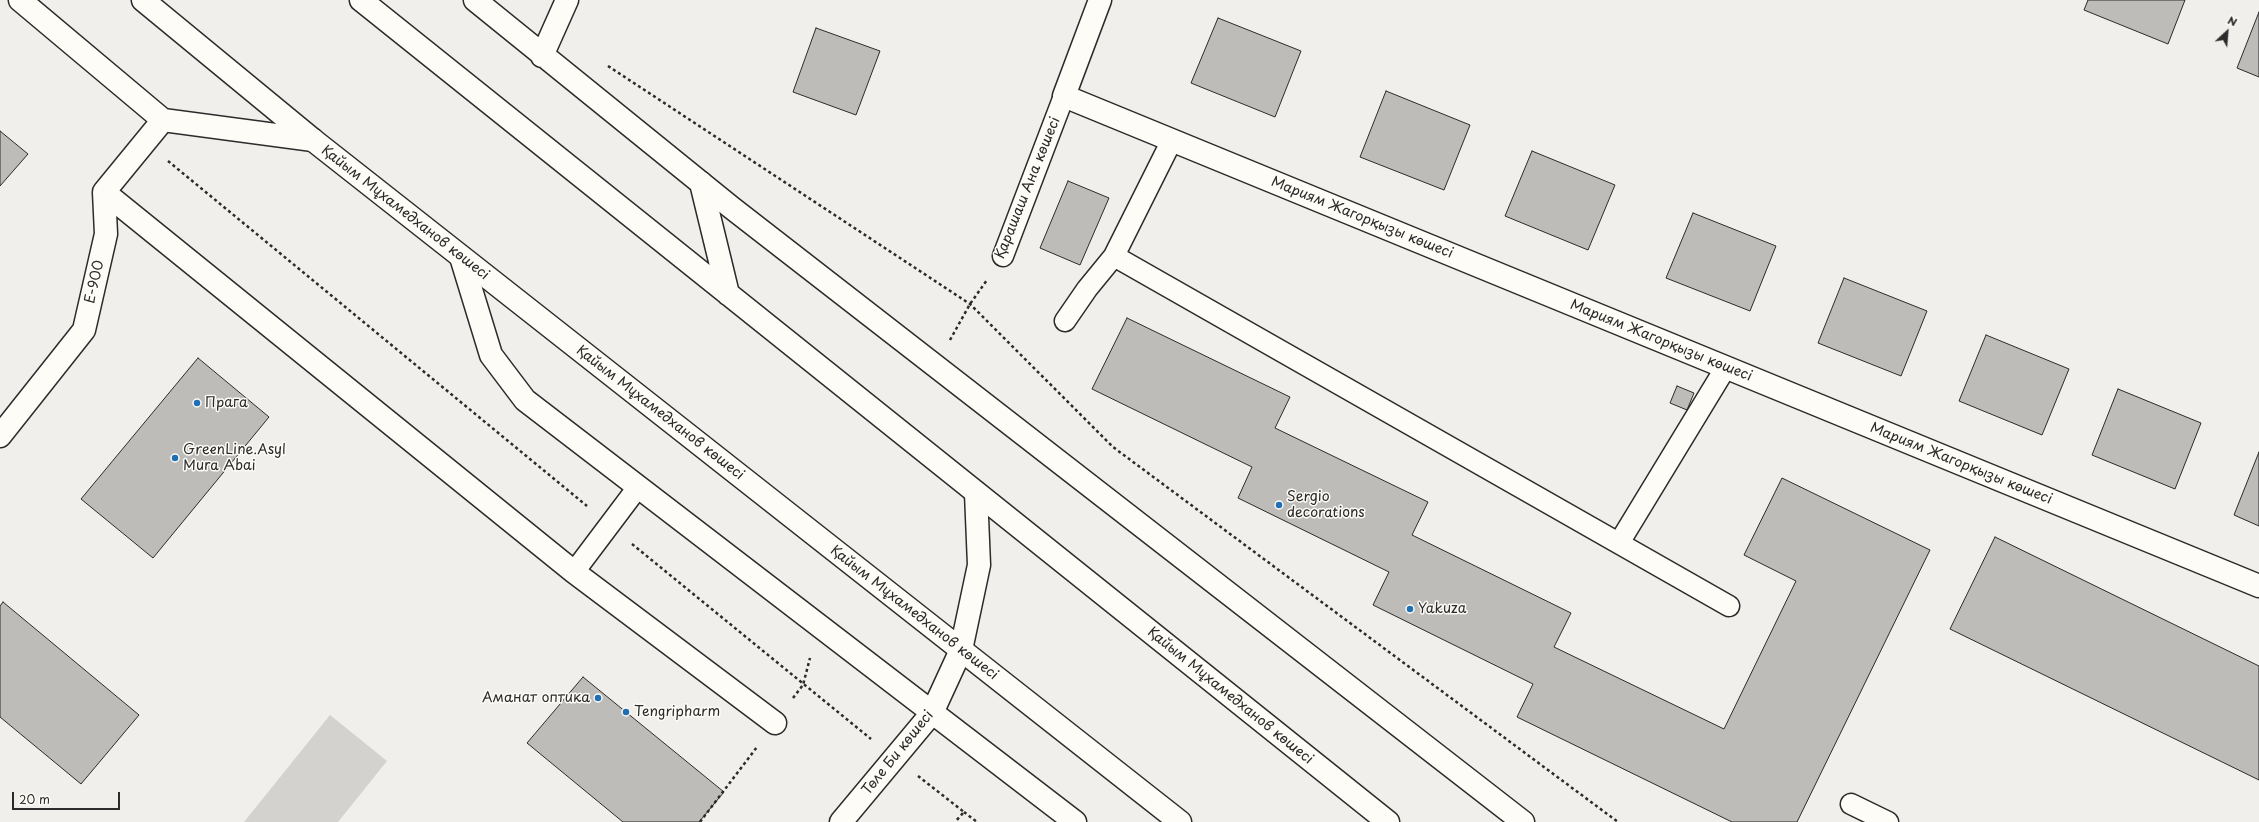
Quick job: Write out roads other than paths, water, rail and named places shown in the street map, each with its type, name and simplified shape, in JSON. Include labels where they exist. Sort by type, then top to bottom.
[{"type":"street","points":[[20,0],[163,120],[313,140]]},
{"type":"street","name":"Қайым Мұхамедханов көшесі","points":[[143,0],[313,140],[1180,822]]},
{"type":"street","name":"Қайым Мұхамедханов көшесі","points":[[361,0],[1388,822]]},
{"type":"street","points":[[475,0],[542,56],[701,183],[1523,822]]},
{"type":"street","points":[[542,56],[567,0]]},
{"type":"street","name":"Қарашаш Ана көшесі","points":[[1064,96],[1100,0]]},
{"type":"street","name":"Мариям Жагорқызы көшесі","points":[[1064,96],[2259,586]]},
{"type":"street","points":[[163,120],[104,192],[574,572],[775,723]]},
{"type":"street","points":[[701,183],[728,294]]},
{"type":"street","name":"E-900","points":[[0,436],[84,330],[106,234],[104,192]]},
{"type":"street","points":[[461,257],[491,355],[525,400],[1075,822]]},
{"type":"street","name":"Төле Би көшесі","points":[[841,822],[932,712],[961,650],[979,565],[976,493]]},
{"type":"lane","name":"Қарашаш Ана көшесі","points":[[1003,256],[1064,96]]},
{"type":"lane","points":[[1065,321],[1087,289],[1114,256],[1172,140]]},
{"type":"lane","points":[[1114,256],[1730,606]]},
{"type":"lane","points":[[1619,543],[1726,367]]},
{"type":"lane","points":[[574,572],[638,487]]},
{"type":"lane","points":[[1851,804],[1888,822]]},
{"type":"place","name":"Прага","points":[[197,403]]},
{"type":"place","name":"GreenLine.Asyl Mura Abai","points":[[175,458]]},
{"type":"place","name":"Sergio decorations","points":[[1279,505]]},
{"type":"place","name":"Yakuza","points":[[1410,609]]},
{"type":"place","name":"Аманат оптика","points":[[598,698]]},
{"type":"place","name":"Tengripharm","points":[[626,712]]}]
